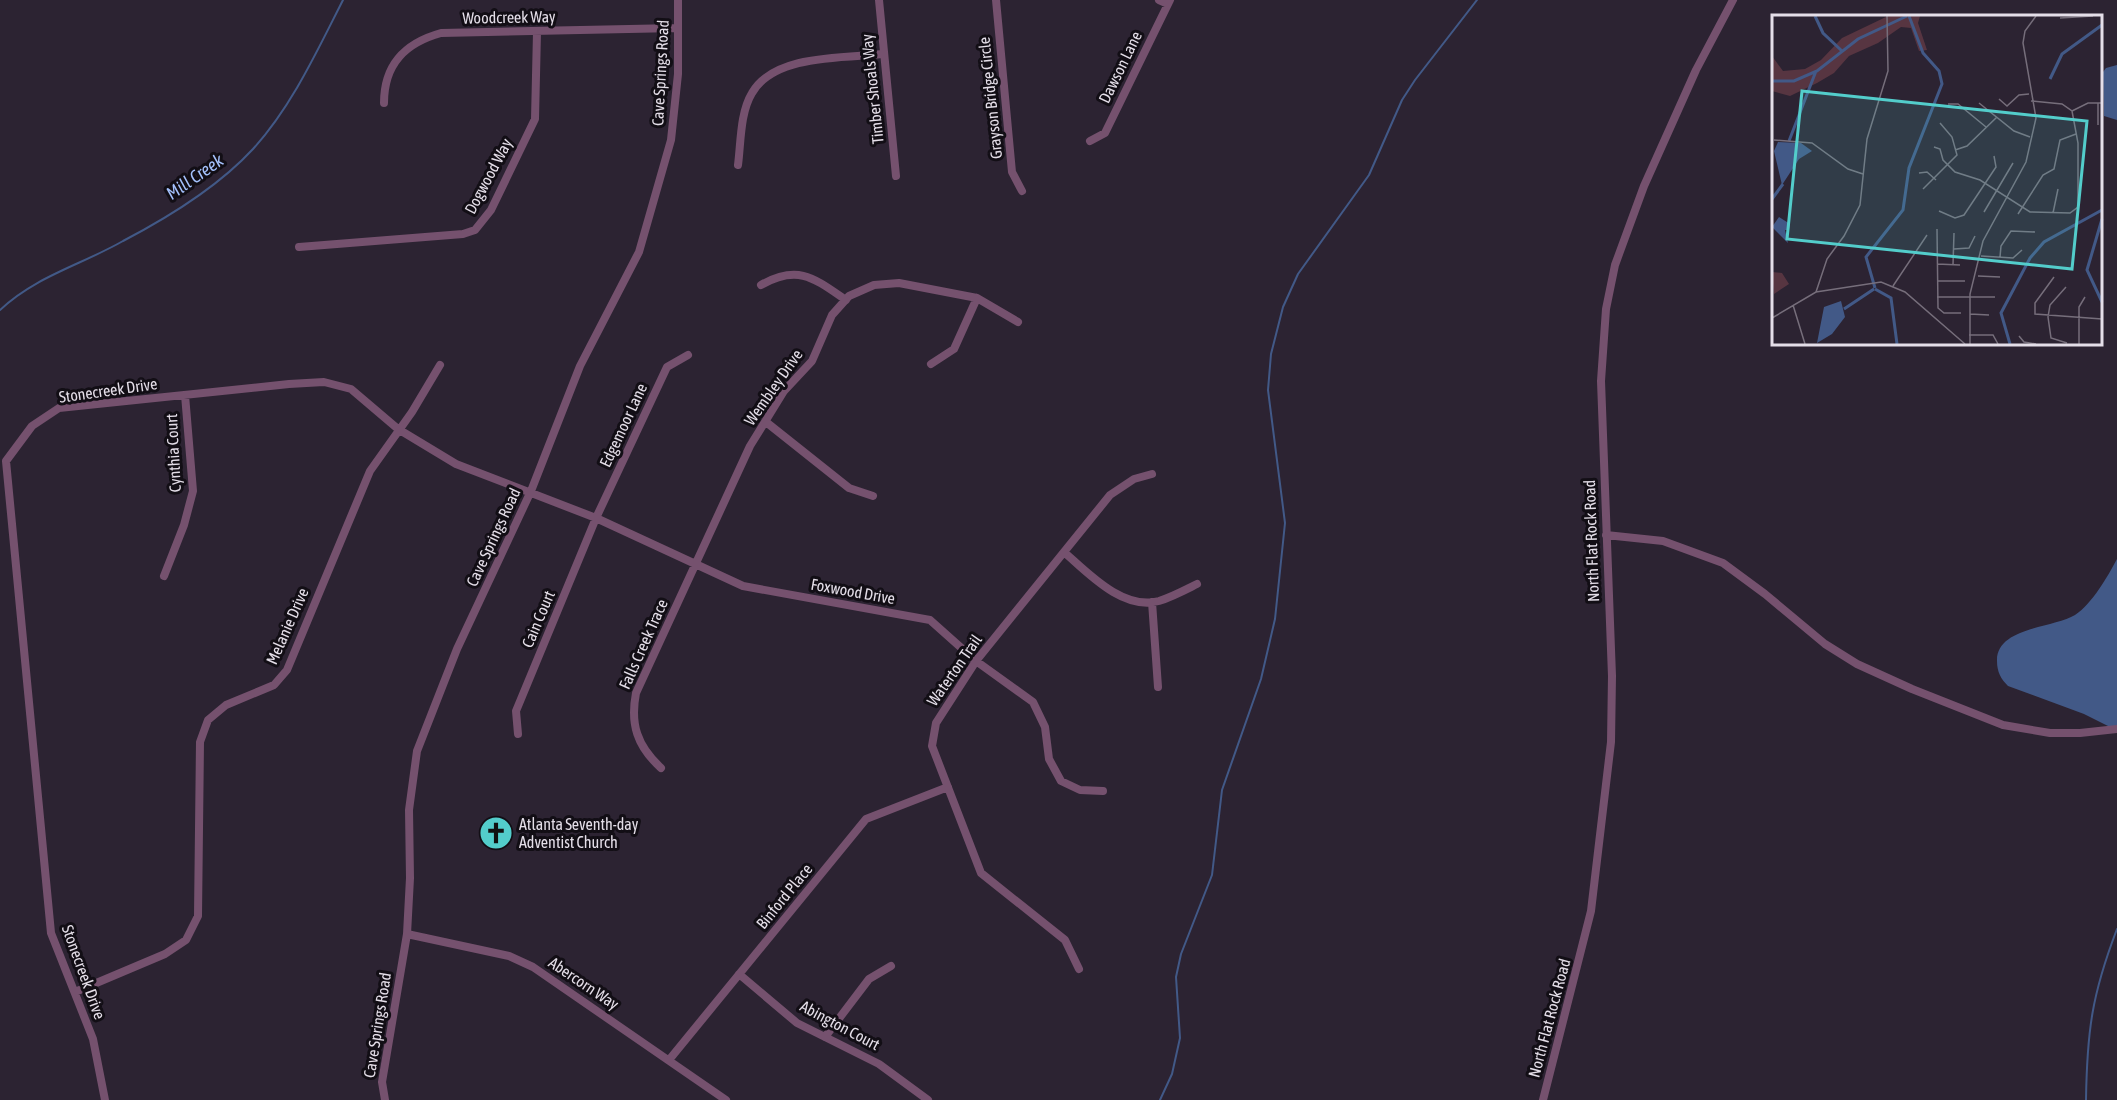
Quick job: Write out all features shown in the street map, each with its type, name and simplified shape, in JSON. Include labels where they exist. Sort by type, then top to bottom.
[{"type":"street","name":"Cave Springs Road","points":[[385,1100],[382,1082],[407,934],[410,878],[408,810],[417,751],[457,650],[531,491],[580,366],[639,252],[671,140],[678,74],[678,0]]},
{"type":"street","name":"Timber Shoals Way","points":[[879,0],[896,176]]},
{"type":"street","name":"Grayson Bridge Circle","points":[[996,0],[1012,172],[1022,191]]},
{"type":"street","points":[[1159,0],[1169,2]]},
{"type":"street","name":"North Flat Rock Road","points":[[1543,1100],[1591,911],[1607,795],[1612,676],[1602,381],[1606,309],[1615,265],[1644,186],[1718,25],[1733,0]]},
{"type":"street","name":"Dawson Lane","points":[[1090,141],[1105,133],[1169,2]]},
{"type":"street","name":"Woodcreek Way","points":[[384,103],[384,87],[394,64],[406,48],[422,38],[441,33],[677,28]]},
{"type":"street","name":"Dogwood Way","points":[[299,247],[463,234],[475,230],[491,210],[535,119],[537,32]]},
{"type":"street","points":[[738,165],[745,114],[752,92],[770,72],[797,63],[884,54]]},
{"type":"street","points":[[761,285],[781,274],[814,277],[846,300]]},
{"type":"street","name":"Wembley Drive","points":[[697,563],[750,446],[784,391],[812,361],[832,315],[846,300],[874,285],[900,283],[977,298],[1018,322]]},
{"type":"street","points":[[931,364],[954,350],[977,298]]},
{"type":"street","name":"Edgemoor Lane","points":[[596,518],[667,368],[688,355]]},
{"type":"street","name":"Melanie Drive","points":[[75,992],[165,954],[186,940],[198,916],[201,742],[208,720],[226,705],[274,685],[286,670],[370,471],[412,412],[440,365]]},
{"type":"street","name":"Stonecreek Drive","points":[[105,1100],[93,1039],[51,933],[6,461],[32,426],[59,408],[324,382],[351,389],[398,429],[456,464],[531,491]]},
{"type":"street","name":"Cynthia Court","points":[[164,576],[184,525],[193,491],[185,395]]},
{"type":"street","points":[[766,422],[849,488],[873,496]]},
{"type":"street","name":"Waterton Trail","points":[[1079,969],[1065,940],[981,873],[932,746],[936,723],[976,661],[1110,495],[1134,479],[1152,474]]},
{"type":"street","name":"Foxwood Drive","points":[[531,491],[697,563],[743,586],[930,620],[976,661],[1033,702],[1045,727],[1049,759],[1061,781],[1080,790],[1103,791]]},
{"type":"street","name":"Cain Court","points":[[518,734],[516,711],[596,518]]},
{"type":"street","points":[[1606,535],[1663,542],[1722,563],[1766,594],[1825,644],[1857,664],[2003,725],[2050,733],[2117,729]]},
{"type":"street","points":[[1064,552],[1107,588],[1138,603],[1152,602],[1197,584]]},
{"type":"street","name":"Falls Creek Trace","points":[[661,768],[647,755],[641,745],[634,729],[632,714],[636,693],[697,563]]},
{"type":"street","points":[[1152,602],[1158,687]]},
{"type":"street","name":"Binford Place","points":[[669,1060],[866,819],[948,787]]},
{"type":"street","name":"Abercorn Way","points":[[407,934],[510,956],[533,967],[726,1100]]},
{"type":"street","points":[[825,1037],[869,979],[891,966]]},
{"type":"street","name":"Abington Court","points":[[739,974],[797,1023],[879,1064],[928,1100]]},
{"type":"water","points":[[2117,65],[2117,120],[2104,116],[2103,72],[2106,68]]},
{"type":"water","points":[[2117,559],[2117,726],[2110,727],[2084,714],[2008,686],[2000,675],[1997,661],[1999,650],[2006,641],[2028,630],[2066,619],[2081,610],[2099,589]]},
{"type":"waterway","name":"Mill Creek","points":[[0,310],[28,288],[140,232],[175,211],[209,188],[239,163],[280,115],[343,0]]},
{"type":"waterway","points":[[1160,1100],[1172,1074],[1180,1038],[1176,977],[1181,954],[1212,875],[1222,790],[1261,679],[1275,619],[1285,523],[1268,390],[1271,354],[1283,307],[1298,274],[1369,175],[1402,100],[1477,0]]},
{"type":"waterway","points":[[2086,1100],[2088,1053],[2096,993],[2117,929]]},
{"type":"place","name":"Atlanta Seventh-day Adventist Church","points":[[496,833]]}]
